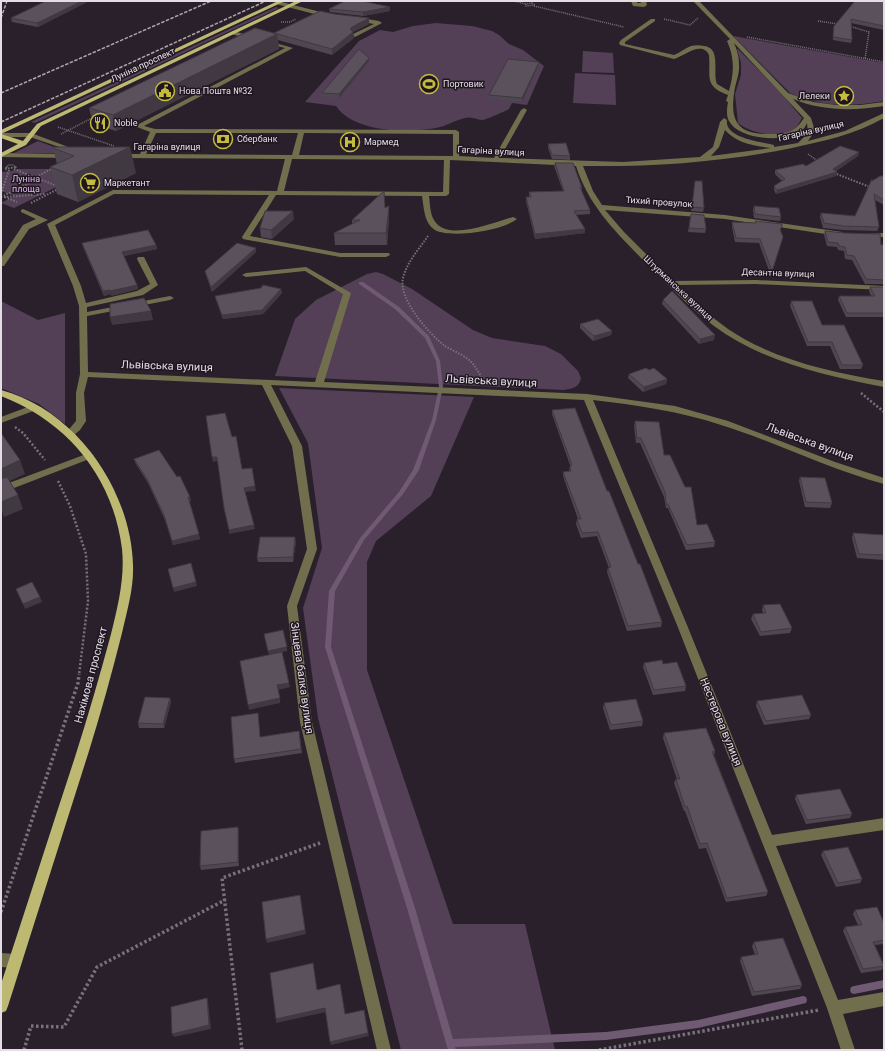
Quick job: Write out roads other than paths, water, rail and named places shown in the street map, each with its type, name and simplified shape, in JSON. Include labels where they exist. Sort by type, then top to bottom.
[{"type":"main road","name":"Луніна проспект","points":[[1,155],[24,144],[39,125],[300,1]]},
{"type":"main road","name":"Луніна проспект","points":[[1,134],[280,2]]},
{"type":"main road","points":[[1,134],[24,144]]},
{"type":"main road","name":"Нахімова проспект","points":[[1,393],[33,408],[70,434],[89,456],[102,476],[114,502],[122,525],[128,566],[122,610],[104,683],[1,1006]]},
{"type":"street","points":[[634,1],[636,5],[644,5],[642,1]]},
{"type":"street","points":[[696,1],[786,94],[807,118],[811,124],[812,130],[810,136],[795,145],[770,146],[746,141],[729,132],[723,122]]},
{"type":"street","points":[[280,2],[290,6],[335,17]]},
{"type":"street","points":[[348,18],[379,23],[355,36]]},
{"type":"street","points":[[653,20],[623,41],[623,45],[674,57],[681,55],[690,48],[695,47],[701,47],[710,51],[712,55],[712,82],[720,90],[731,94]]},
{"type":"street","points":[[700,160],[709,156],[716,148],[737,74],[735,51],[721,28]]},
{"type":"street","points":[[233,33],[290,48],[139,126],[154,131],[456,132],[456,159]]},
{"type":"street","points":[[731,94],[732,120],[737,127],[749,133],[765,136],[789,135],[799,130],[807,118]]},
{"type":"street","points":[[786,94],[798,99],[828,107],[860,108],[884,104]]},
{"type":"street","points":[[496,160],[524,110]]},
{"type":"street","name":"Гагаріна вулиця","points":[[113,156],[447,158],[579,164],[646,163],[700,160],[795,145],[862,127],[884,116]]},
{"type":"street","points":[[142,156],[154,131]]},
{"type":"street","points":[[301,132],[277,193],[246,237],[340,255],[386,255]]},
{"type":"street","points":[[1,134],[31,135],[84,155],[1,155]]},
{"type":"street","points":[[51,224],[113,192],[446,194],[447,158]]},
{"type":"street","name":"Штурманська вулиця","points":[[579,164],[587,190],[598,207],[614,225],[704,314],[726,331],[754,347],[784,359],[825,372],[884,384]]},
{"type":"street","points":[[425,194],[432,221],[438,228],[451,232],[467,233],[513,219]]},
{"type":"street","name":"Тихий провулок","points":[[598,207],[725,218],[848,235]]},
{"type":"street","points":[[23,211],[51,224],[77,286],[82,311],[84,374],[80,393],[80,421],[77,428],[70,434]]},
{"type":"street","points":[[1,264],[26,227],[41,219]]},
{"type":"street","points":[[860,236],[884,235]]},
{"type":"street","points":[[82,311],[140,294],[154,285],[142,260]]},
{"type":"street","points":[[246,275],[306,269],[347,293],[319,384]]},
{"type":"street","name":"Десантна вулиця","points":[[671,282],[756,282],[884,288]]},
{"type":"street","points":[[82,311],[170,298]]},
{"type":"street","name":"Львівська вулиця","points":[[84,374],[491,392],[587,397],[632,402],[675,409],[725,423],[883,482]]},
{"type":"street","name":"Зінцева балка вулиця","points":[[266,382],[297,446],[312,548],[292,606],[306,722],[384,1050]]},
{"type":"street","name":"Нестерова вулиця","points":[[587,397],[679,618],[834,1008],[848,1050]]},
{"type":"street","points":[[2,419],[33,408]]},
{"type":"street","points":[[1,490],[89,456]]},
{"type":"street","points":[[768,841],[884,824]]},
{"type":"street","points":[[1,960],[16,961]]},
{"type":"street","points":[[834,1008],[884,999]]},
{"type":"waterway","points":[[361,283],[397,308],[427,337],[438,361],[441,387],[434,420],[416,470],[401,493],[362,539],[332,591],[328,647],[411,908],[452,1050]]},
{"type":"waterway","points":[[854,990],[884,984]]},
{"type":"waterway","points":[[450,1043],[606,1036],[698,1024],[803,1000]]},
{"type":"railway","points":[[1,18],[7,1]]},
{"type":"railway","points":[[1,93],[211,1]]},
{"type":"railway","points":[[1,122],[266,1]]},
{"type":"place","name":"Портовик","points":[[429,84]]},
{"type":"place","name":"Нова Пошта №32","points":[[165,91]]},
{"type":"place","name":"Лелеки","points":[[844,96]]},
{"type":"place","name":"Noble","points":[[100,123]]},
{"type":"place","name":"Сбербанк","points":[[223,139]]},
{"type":"place","name":"Мармед","points":[[350,142]]},
{"type":"place","name":"Маркетант","points":[[90,183]]},
{"type":"park label","name":"Луніна площа","points":[[26,184]]}]
